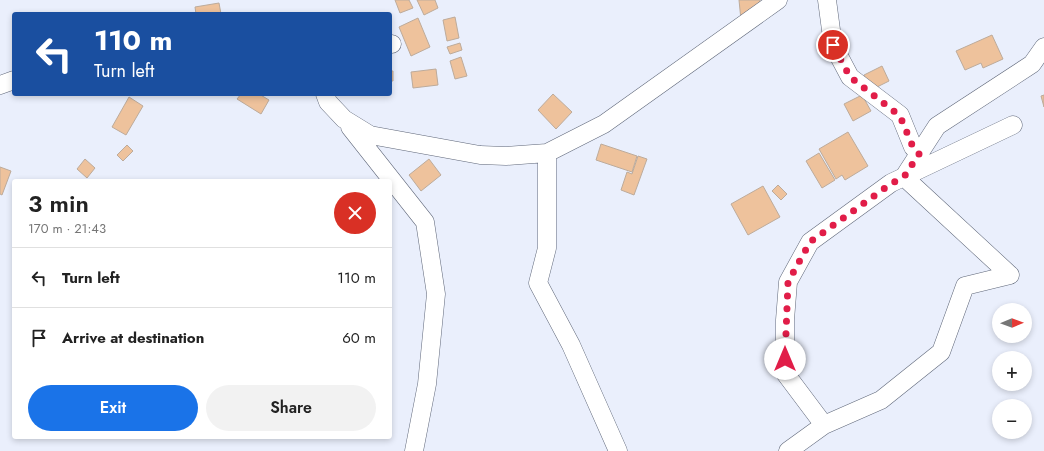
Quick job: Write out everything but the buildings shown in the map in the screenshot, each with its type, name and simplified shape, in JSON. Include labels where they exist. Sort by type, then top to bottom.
[{"type":"street","points":[[344,119],[370,134],[480,156],[547,153],[604,124],[778,0]]},
{"type":"street","points":[[827,0],[833,45],[850,77],[900,116],[913,147],[919,154]]},
{"type":"street","points":[[904,177],[937,126],[1032,64],[1044,47]]},
{"type":"street","points":[[0,85],[12,81]]},
{"type":"street","points":[[326,96],[328,102],[344,119],[391,179]]},
{"type":"street","points":[[824,425],[786,373],[785,320],[788,282],[810,242],[892,183],[1013,125]]},
{"type":"street","points":[[547,153],[547,248],[538,283],[571,345],[618,451]]},
{"type":"street","points":[[788,451],[824,425],[881,400],[941,352],[965,286],[1010,275],[904,177]]},
{"type":"street","points":[[392,180],[425,222],[436,294],[427,384],[414,451]]},
{"type":"route","points":[[785,359],[785,320],[788,282],[810,242],[892,183],[904,177],[919,154],[913,147],[900,116],[850,77],[833,45]]}]
